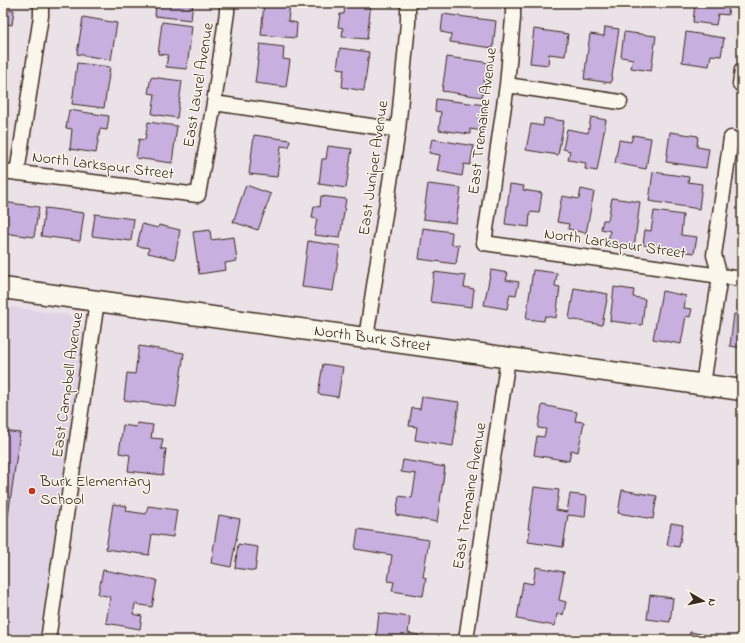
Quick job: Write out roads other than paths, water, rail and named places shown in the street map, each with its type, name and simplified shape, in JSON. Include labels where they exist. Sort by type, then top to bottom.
[{"type":"street","points":[[18,173],[41,3]]},
{"type":"street","name":"East Laurel Avenue","points":[[198,195],[214,103],[227,3]]},
{"type":"street","name":"East Juniper Avenue","points":[[366,338],[398,130],[408,23],[408,3]]},
{"type":"street","name":"East Tremaine Avenue","points":[[484,244],[507,85],[513,18],[512,3]]},
{"type":"street","points":[[740,84],[742,70]]},
{"type":"street","points":[[507,85],[620,102]]},
{"type":"street","points":[[214,103],[398,130]]},
{"type":"street","points":[[703,384],[720,276],[714,255],[731,138]]},
{"type":"street","name":"North Larkspur Street","points":[[3,171],[198,195]]},
{"type":"street","name":"North Larkspur Street","points":[[484,244],[742,279]]},
{"type":"street","name":"North Burk Street","points":[[3,288],[742,390]]},
{"type":"street","name":"East Campbell Avenue","points":[[48,640],[97,301]]},
{"type":"street","name":"East Tremaine Avenue","points":[[466,640],[508,358]]},
{"type":"place","name":"Burk Elementary School","points":[[32,491]]}]
